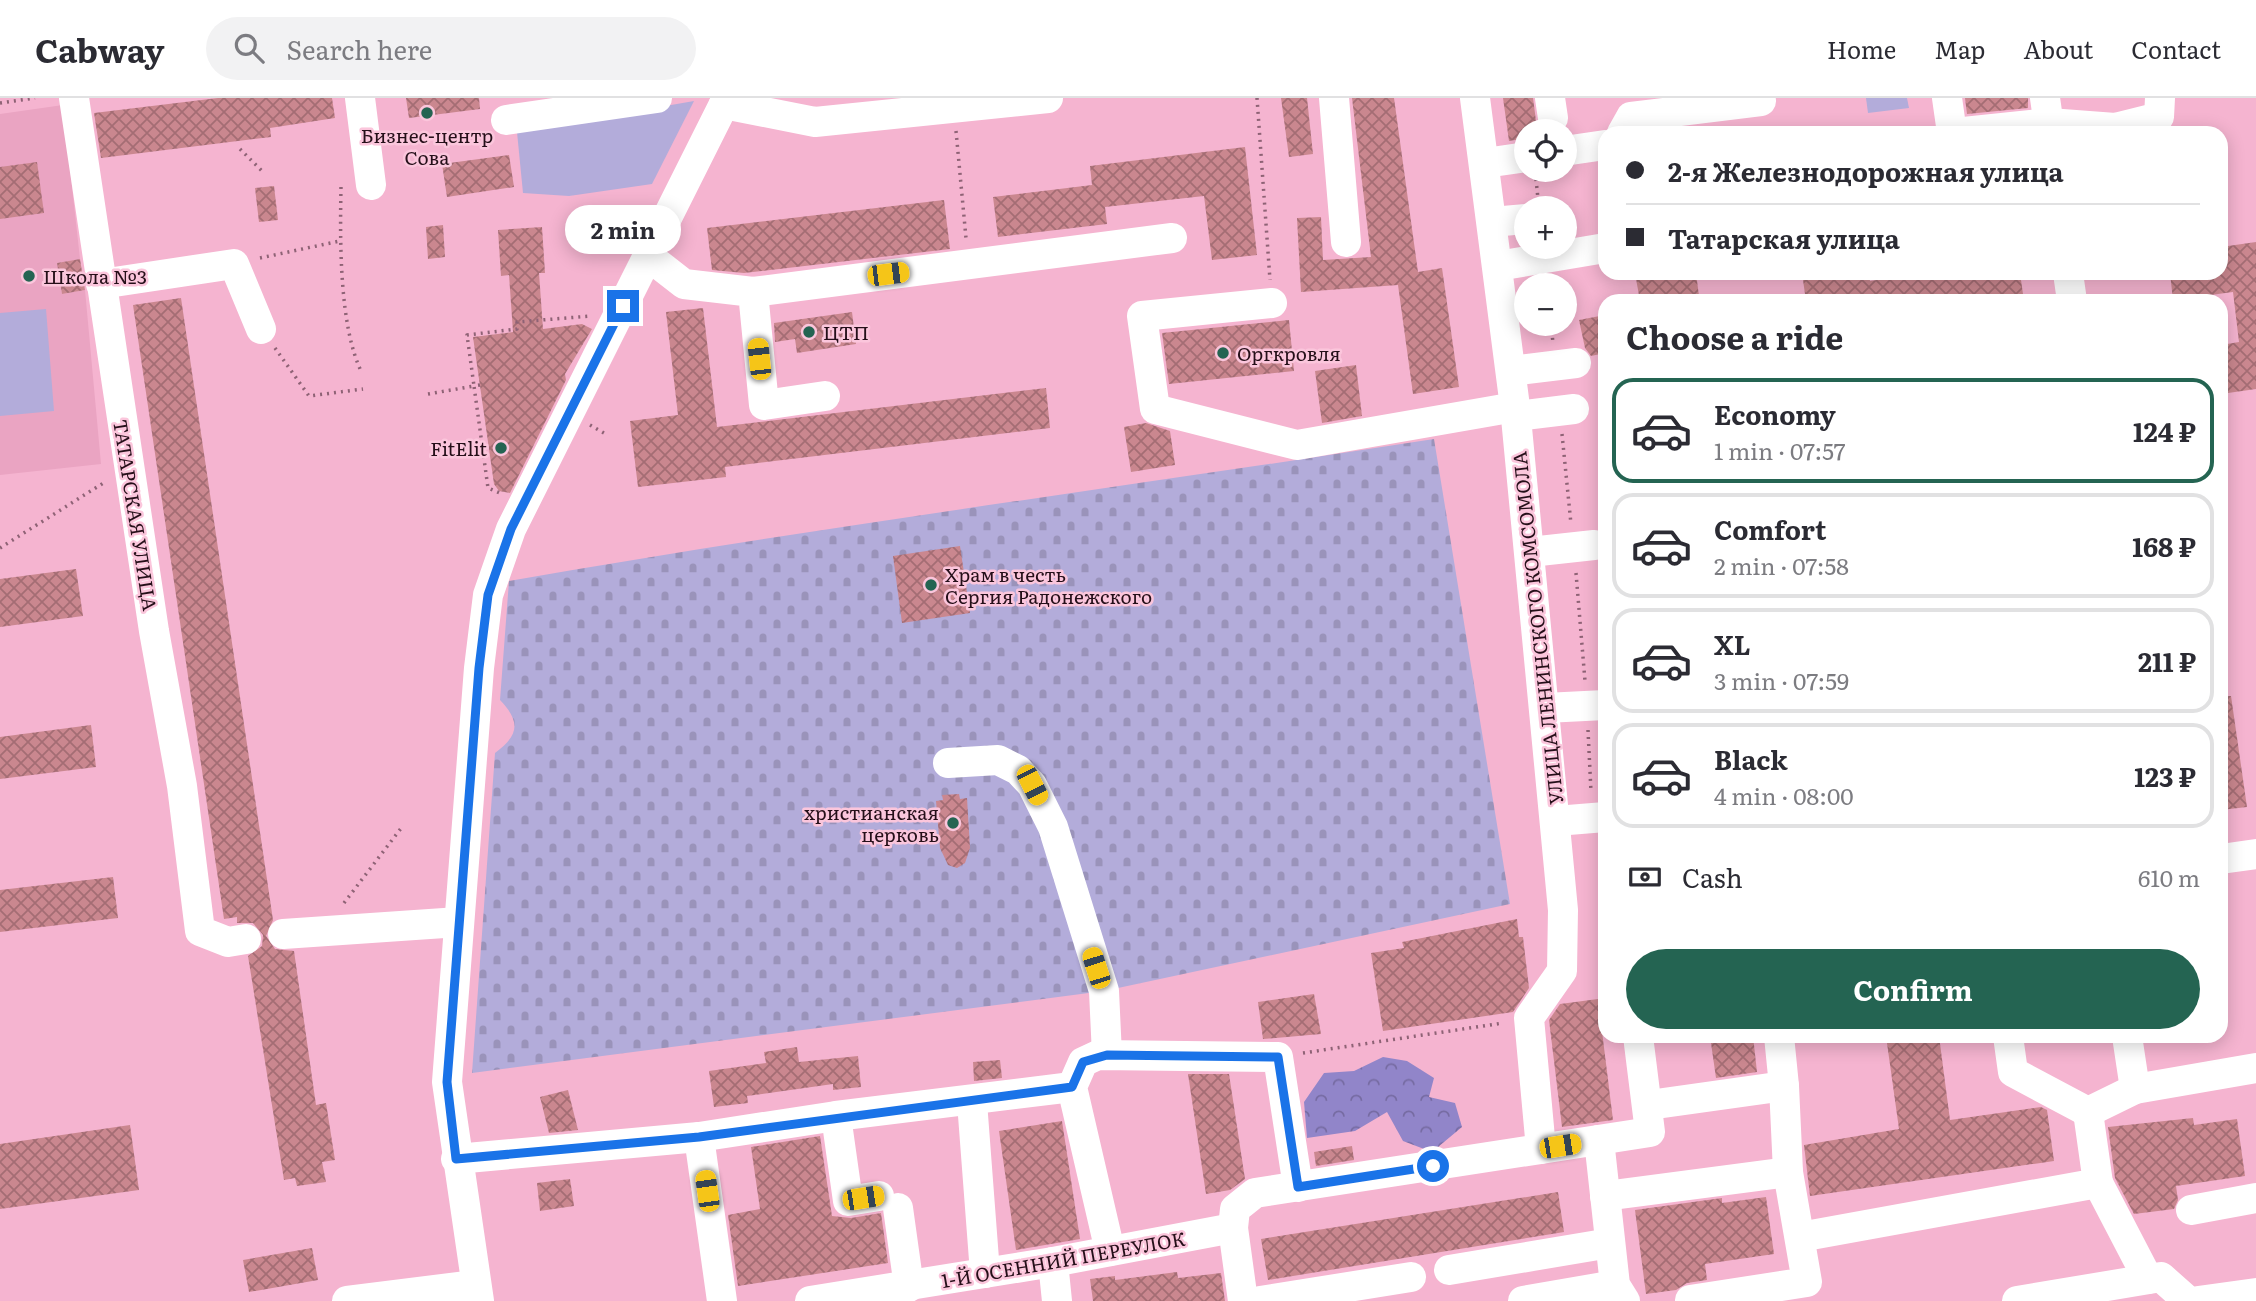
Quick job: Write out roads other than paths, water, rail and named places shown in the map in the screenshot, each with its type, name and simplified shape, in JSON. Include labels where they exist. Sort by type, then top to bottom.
[{"type":"street","name":"ТАТАРСКАЯ УЛИЦА","points":[[74,98],[129,467],[182,786],[200,931],[228,942],[246,939]]},
{"type":"street","points":[[360,98],[371,185]]},
{"type":"street","points":[[506,120],[657,98]]},
{"type":"street","points":[[347,1301],[477,1293],[447,1082],[479,668],[488,595],[511,529],[725,101],[816,122],[1048,98]]},
{"type":"street","points":[[1334,98],[1346,242]]},
{"type":"street","name":"УЛИЦА ЛЕНИНСКОГО КОМСОМОЛА","points":[[1475,98],[1516,411],[1563,911],[1562,971],[1529,1018],[1541,1149]]},
{"type":"street","points":[[1947,98],[1952,126]]},
{"type":"street","points":[[2123,126],[2158,117],[2160,98]]},
{"type":"street","points":[[1626,126],[1632,117],[1761,101]]},
{"type":"street","points":[[1997,126],[2048,118],[2102,126]]},
{"type":"street","points":[[1577,149],[1598,146]]},
{"type":"street","points":[[1485,163],[1514,159]]},
{"type":"street","points":[[1492,222],[1514,220]]},
{"type":"street","points":[[648,256],[684,284],[752,292],[1172,238]]},
{"type":"street","points":[[1498,266],[1598,249]]},
{"type":"street","points":[[101,284],[234,264],[261,329]]},
{"type":"street","points":[[752,292],[764,405],[825,396]]},
{"type":"street","points":[[1272,303],[1142,316],[1155,410],[1297,445],[1516,411],[1567,411]]},
{"type":"street","points":[[1511,371],[1566,364]]},
{"type":"street","points":[[1530,552],[1584,546]]},
{"type":"street","points":[[1545,708],[1596,705]]},
{"type":"street","points":[[948,763],[998,760],[1018,770],[1032,785],[1053,827],[1104,991],[1107,1055]]},
{"type":"street","points":[[1556,821],[1598,818]]},
{"type":"street","points":[[2228,858],[2256,854]]},
{"type":"street","points":[[283,934],[459,922]]},
{"type":"street","points":[[1243,1301],[1233,1228],[1235,1209],[1255,1194],[1650,1132],[1649,1105],[1639,1043]]},
{"type":"street","points":[[1690,1300],[1807,1282],[1788,1172],[1780,1043]]},
{"type":"street","points":[[2009,1043],[2013,1072],[2088,1112]]},
{"type":"street","points":[[2128,1043],[2135,1089]]},
{"type":"street","points":[[1110,1251],[1072,1087],[1083,1062],[1107,1055],[1278,1057],[1298,1187]]},
{"type":"street","points":[[2088,1112],[2135,1089],[2256,1069]]},
{"type":"street","points":[[1649,1105],[1784,1086]]},
{"type":"street","points":[[456,1159],[699,1137],[836,1116],[972,1102],[1072,1087]]},
{"type":"street","points":[[972,1102],[985,1273]]},
{"type":"street","points":[[2088,1112],[2098,1183],[2155,1278],[2188,1301]]},
{"type":"street","points":[[836,1116],[848,1201],[888,1202],[909,1287]]},
{"type":"street","points":[[699,1137],[722,1301]]},
{"type":"street","points":[[1523,1301],[1620,1293],[1610,1244],[1599,1140]]},
{"type":"street","points":[[1605,1196],[1788,1172]]},
{"type":"street","points":[[1800,1237],[2098,1183]]},
{"type":"street","points":[[2192,1210],[2256,1198]]},
{"type":"street","name":"1-Й ОСЕННИЙ ПЕРЕУЛОК","points":[[810,1301],[909,1287],[1233,1228]]},
{"type":"street","points":[[1448,1270],[1610,1244]]},
{"type":"street","points":[[1053,1262],[1057,1301]]},
{"type":"street","points":[[1261,1301],[1411,1277]]},
{"type":"street","points":[[2017,1301],[2155,1278]]},
{"type":"street","points":[[2198,1301],[2256,1293]]},
{"type":"place","name":"Бизнес-центр Сова","points":[[427,113]]},
{"type":"place","name":"Школа №3","points":[[29,276]]},
{"type":"place","name":"ЦТП","points":[[809,332]]},
{"type":"place","name":"Оргкровля","points":[[1223,353]]},
{"type":"place","name":"FitElit","points":[[501,448]]},
{"type":"place","name":"Храм в честь Сергия Радонежского","points":[[931,585]]},
{"type":"place","name":"христианская церковь","points":[[953,823]]}]
